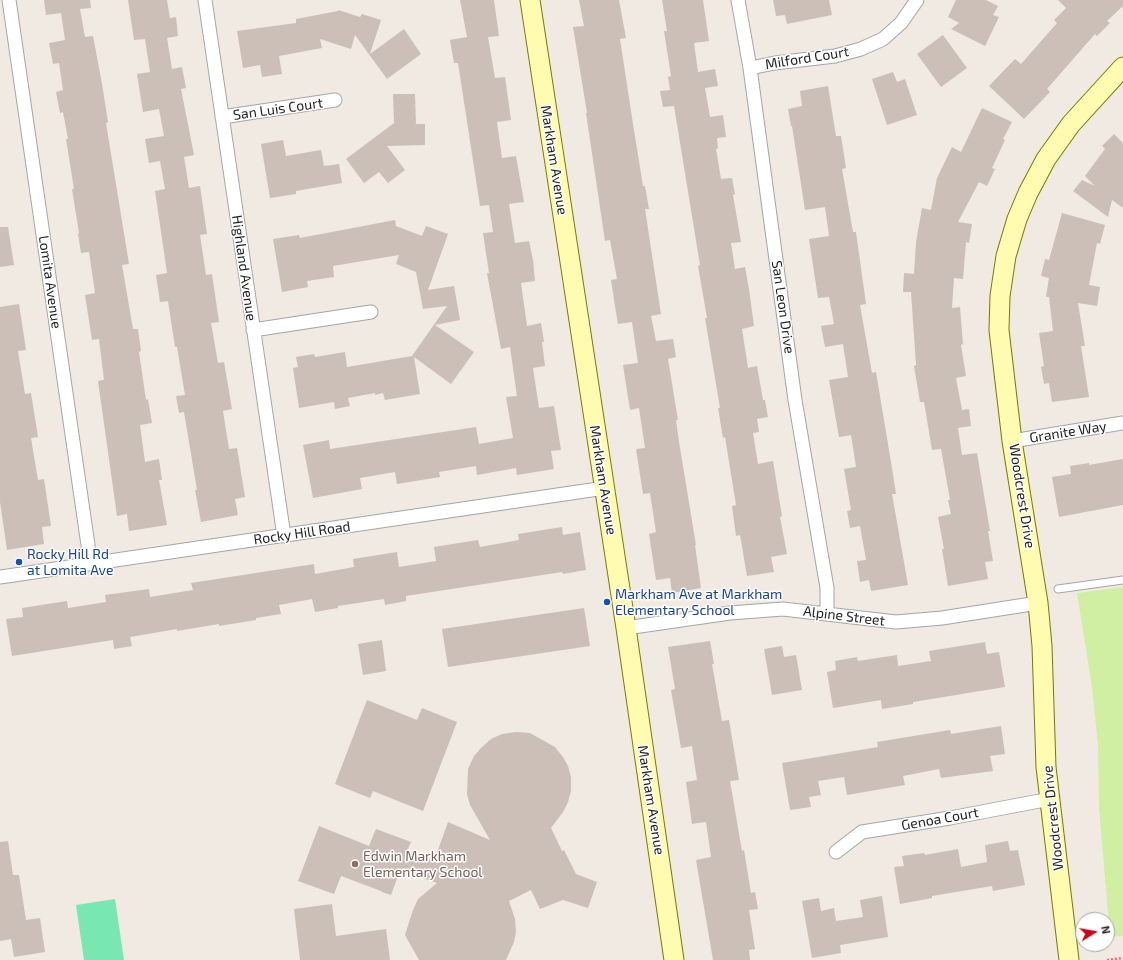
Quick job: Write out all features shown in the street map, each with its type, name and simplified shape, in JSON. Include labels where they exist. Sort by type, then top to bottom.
[{"type":"street","name":"Lomita Avenue","points":[[9,0],[90,564]]},
{"type":"street","name":"Highland Avenue","points":[[205,0],[284,536]]},
{"type":"street","name":"Markham Avenue","points":[[530,0],[626,628],[674,960]]},
{"type":"street","name":"San Leon Drive","points":[[738,0],[750,68],[795,400],[827,588],[827,614]]},
{"type":"street","name":"Milford Court","points":[[750,68],[774,63],[836,56],[861,49],[883,39],[901,23],[917,0]]},
{"type":"street","name":"Woodcrest Drive","points":[[1069,960],[1046,767],[1042,646],[1038,603],[1012,441],[999,330],[1000,296],[1006,256],[1017,219],[1028,193],[1046,159],[1071,124],[1123,67]]},
{"type":"street","name":"San Luis Court","points":[[222,117],[335,100]]},
{"type":"street","points":[[253,330],[372,312]]},
{"type":"street","name":"Granite Way","points":[[1012,441],[1123,423]]},
{"type":"street","name":"Rocky Hill Road","points":[[0,578],[604,488]]},
{"type":"street","name":"Alpine Street","points":[[626,628],[730,613],[776,610],[896,622],[942,618],[1038,603]]},
{"type":"street","name":"Genoa Court","points":[[836,852],[862,832],[950,818],[1050,799]]},
{"type":"lane","points":[[1058,589],[1123,580]]},
{"type":"path","points":[[1107,960],[1123,958]]},
{"type":"green space","points":[[1123,587],[1123,936],[1115,937],[1115,912],[1108,912],[1099,807],[1098,745],[1092,687],[1077,593]]},
{"type":"green space","points":[[115,899],[124,960],[84,960],[76,905]]},
{"type":"building","points":[[44,0],[90,0],[91,8],[80,9],[85,37],[93,36],[102,84],[108,122],[106,123],[129,264],[122,265],[133,329],[138,329],[141,351],[139,352],[146,400],[148,399],[152,423],[140,425],[145,462],[159,459],[162,480],[159,480],[167,525],[129,531],[127,514],[117,516],[98,381],[104,380],[99,339],[92,340],[85,295],[95,293],[89,252],[81,253],[72,189],[74,189],[66,139],[68,139],[63,112],[60,113],[56,92],[63,90],[59,63],[53,64],[49,43],[65,40],[61,13],[46,15]]},
{"type":"building","points":[[128,0],[167,0],[170,18],[176,17],[178,36],[167,38],[172,69],[182,67],[186,88],[181,89],[194,155],[184,157],[189,188],[200,186],[207,234],[200,235],[206,275],[212,274],[219,322],[211,323],[218,363],[224,362],[232,409],[223,411],[229,449],[237,448],[245,497],[235,499],[238,515],[201,522],[184,412],[179,413],[176,396],[185,395],[177,347],[175,347],[168,301],[160,302],[156,275],[167,273],[155,191],[165,189],[160,161],[149,163],[145,139],[164,136],[159,109],[143,112],[137,74],[150,72],[145,39],[134,40]]},
{"type":"building","points":[[460,0],[494,0],[499,36],[488,37],[495,78],[505,77],[511,120],[497,122],[502,158],[516,156],[524,202],[509,204],[515,243],[529,241],[535,281],[521,283],[527,326],[541,323],[544,342],[542,342],[545,366],[533,368],[539,408],[554,406],[561,450],[551,451],[554,469],[517,475],[516,468],[477,475],[476,466],[439,472],[440,477],[397,484],[395,472],[360,478],[362,489],[313,498],[303,445],[329,440],[330,449],[476,427],[479,444],[513,438],[506,397],[517,396],[510,347],[501,349],[487,273],[489,273],[483,233],[493,232],[489,205],[480,206],[458,63],[454,63],[450,40],[467,37]]},
{"type":"building","points":[[579,0],[619,0],[626,38],[620,39],[643,186],[645,186],[649,209],[645,209],[661,314],[651,316],[656,341],[673,339],[676,357],[668,359],[701,588],[672,593],[670,578],[656,580],[649,534],[656,532],[650,493],[643,494],[636,449],[645,448],[639,408],[630,410],[623,365],[638,363],[632,322],[618,324],[615,306],[611,280],[617,279],[610,240],[605,241],[573,27],[584,26]]},
{"type":"building","points":[[662,0],[703,0],[709,41],[694,43],[698,72],[715,69],[718,86],[705,88],[710,117],[723,115],[726,137],[717,138],[718,148],[716,149],[721,179],[732,178],[735,194],[733,195],[741,242],[731,243],[735,269],[745,267],[754,326],[742,329],[748,368],[757,366],[763,400],[765,400],[768,417],[757,419],[759,432],[753,433],[758,464],[773,461],[782,516],[780,517],[787,554],[771,557],[774,572],[747,576],[740,535],[736,536],[732,506],[736,505],[725,437],[723,438],[718,408],[720,408],[698,266],[700,265],[674,106],[663,107],[660,91],[670,90],[668,77],[671,76],[664,31],[667,31]]},
{"type":"building","points":[[773,0],[829,0],[832,15],[787,24],[785,15],[776,16]]},
{"type":"building","points":[[956,0],[986,0],[998,6],[993,15],[999,17],[985,46],[951,29],[959,23],[948,17]]},
{"type":"building","points":[[1058,0],[1123,0],[1123,6],[1107,21],[1110,23],[1097,36],[1095,34],[1047,89],[1050,92],[1024,119],[989,86],[1015,59],[1021,64],[1057,23],[1054,20],[1066,8]]},
{"type":"building","points":[[338,10],[360,17],[362,14],[381,20],[370,54],[404,29],[421,54],[387,79],[355,35],[351,49],[320,39],[322,48],[279,56],[282,74],[262,77],[260,65],[243,68],[237,31],[296,23],[296,19]]},
{"type":"building","points":[[943,35],[967,68],[941,87],[917,54]]},
{"type":"building","points":[[893,72],[897,82],[905,79],[917,115],[887,125],[872,79]]},
{"type":"building","points":[[828,86],[836,136],[841,136],[846,168],[842,169],[853,232],[856,232],[866,304],[860,305],[872,373],[876,372],[896,494],[892,494],[908,585],[871,591],[869,580],[860,582],[857,561],[866,560],[860,526],[850,528],[847,511],[851,510],[844,469],[856,467],[851,435],[839,437],[829,380],[848,377],[843,344],[825,347],[821,326],[834,324],[829,297],[818,298],[809,239],[829,236],[825,207],[805,210],[788,109],[802,106],[800,91]]},
{"type":"building","points":[[393,94],[415,94],[416,124],[425,124],[425,145],[387,146],[405,170],[388,183],[379,172],[364,183],[346,159],[394,123]]},
{"type":"building","points":[[982,108],[1012,122],[1003,139],[1005,140],[992,168],[995,169],[987,186],[979,182],[958,222],[972,224],[969,243],[966,242],[963,279],[954,278],[952,308],[960,307],[963,344],[961,345],[966,376],[956,378],[962,410],[969,409],[971,426],[958,428],[962,455],[977,453],[990,531],[988,531],[993,561],[985,562],[988,579],[948,586],[942,549],[944,549],[938,517],[951,514],[948,500],[950,500],[941,449],[932,450],[924,402],[920,402],[914,366],[916,365],[911,292],[903,292],[904,273],[914,274],[916,242],[922,208],[931,210],[937,178],[952,147],[961,152]]},
{"type":"building","points":[[1114,134],[1123,143],[1123,208],[1112,200],[1108,217],[1073,191],[1082,180],[1095,186],[1085,176],[1105,149],[1102,146]]},
{"type":"building","points":[[283,140],[286,156],[321,150],[324,166],[339,164],[342,183],[296,191],[296,194],[270,198],[261,144]]},
{"type":"building","points":[[1062,213],[1105,225],[1100,244],[1097,243],[1089,285],[1100,287],[1097,306],[1078,303],[1085,346],[1081,346],[1089,397],[1052,402],[1049,383],[1044,384],[1041,367],[1044,366],[1039,333],[1053,331],[1049,297],[1046,297],[1049,278],[1041,276],[1045,259],[1049,260]]},
{"type":"building","points":[[395,220],[396,226],[422,236],[426,226],[448,234],[428,290],[454,286],[460,320],[435,325],[474,352],[451,384],[414,357],[420,394],[385,400],[383,393],[375,395],[375,393],[348,398],[350,406],[335,409],[334,402],[299,408],[293,368],[298,367],[296,357],[314,354],[315,357],[345,352],[347,367],[412,356],[447,306],[423,309],[416,272],[396,264],[399,255],[333,266],[334,277],[307,281],[308,287],[282,292],[273,239],[299,235],[300,238]]},
{"type":"building","points":[[0,227],[8,227],[14,265],[0,267]]},
{"type":"building","points":[[19,304],[26,350],[18,351],[25,394],[31,393],[38,437],[31,438],[38,480],[44,479],[51,526],[42,527],[44,544],[7,550],[0,502],[0,307]]},
{"type":"building","points":[[1123,459],[1123,505],[1059,517],[1052,477],[1071,474],[1070,466],[1089,463],[1089,465]]},
{"type":"building","points":[[562,527],[563,535],[580,532],[586,570],[563,574],[562,572],[406,596],[406,601],[385,605],[384,599],[338,606],[338,608],[315,612],[312,599],[279,605],[281,614],[256,618],[256,620],[177,631],[177,629],[130,637],[132,646],[114,649],[113,640],[12,656],[6,619],[23,617],[22,608],[67,601],[68,608],[106,602],[105,595],[149,589],[150,597],[193,590],[191,583],[314,564],[315,574],[354,567],[353,559],[397,552],[399,567],[436,561],[434,547],[478,540],[480,547],[519,540],[518,534]]},
{"type":"building","points":[[584,608],[590,646],[448,667],[442,629]]},
{"type":"building","points":[[382,640],[386,671],[363,675],[358,644]]},
{"type":"building","points":[[710,641],[714,664],[712,664],[722,721],[729,720],[739,780],[730,781],[742,851],[744,850],[751,893],[755,892],[758,909],[749,910],[755,949],[749,950],[750,960],[713,960],[696,860],[711,857],[706,822],[692,824],[686,782],[697,780],[692,746],[681,748],[671,690],[675,689],[668,647]]},
{"type":"building","points":[[985,642],[987,654],[999,652],[1005,687],[913,702],[913,704],[882,709],[881,700],[833,708],[827,672],[836,670],[835,661],[857,657],[858,661],[897,655],[898,666],[931,661],[929,651]]},
{"type":"building","points":[[782,646],[784,657],[796,655],[802,690],[772,695],[764,649]]},
{"type":"building","points":[[367,700],[417,720],[422,708],[457,722],[423,811],[373,791],[370,798],[335,784]]},
{"type":"building","points":[[1001,726],[1005,754],[990,756],[993,771],[941,778],[939,769],[903,776],[905,785],[847,795],[844,777],[818,781],[821,795],[809,797],[811,807],[790,810],[782,763],[878,747],[877,742],[950,730],[951,734]]},
{"type":"building","points":[[516,732],[530,733],[555,747],[563,757],[568,766],[571,777],[571,791],[563,812],[551,828],[562,851],[564,850],[576,874],[597,882],[588,908],[563,900],[540,909],[531,890],[509,901],[515,919],[516,932],[514,942],[506,960],[419,960],[405,935],[418,899],[437,883],[400,870],[391,895],[341,876],[334,894],[298,881],[319,826],[369,846],[376,829],[411,842],[407,851],[434,861],[448,822],[490,840],[470,805],[467,794],[468,769],[474,756],[491,739],[502,734]]},
{"type":"building","points":[[8,841],[13,875],[19,875],[26,920],[40,918],[45,952],[14,957],[11,939],[0,941],[0,842]]},
{"type":"building","points":[[1008,841],[1010,851],[1018,850],[1025,885],[993,891],[992,886],[932,896],[932,898],[900,904],[894,867],[904,866],[902,856],[924,853],[925,855],[958,849],[961,867],[987,862],[985,845]]},
{"type":"building","points":[[882,896],[888,937],[840,945],[841,953],[812,958],[802,901],[819,898],[821,911],[834,908],[836,921],[863,917],[860,900]]},
{"type":"building","points":[[332,904],[336,936],[386,929],[390,960],[300,960],[294,909]]},
{"type":"place","name":"Rocky Hill Rd at Lomita Ave","points":[[19,562]]},
{"type":"place","name":"Markham Ave at Markham Elementary School","points":[[607,602]]},
{"type":"place","name":"Edwin Markham Elementary School","points":[[355,864]]}]
